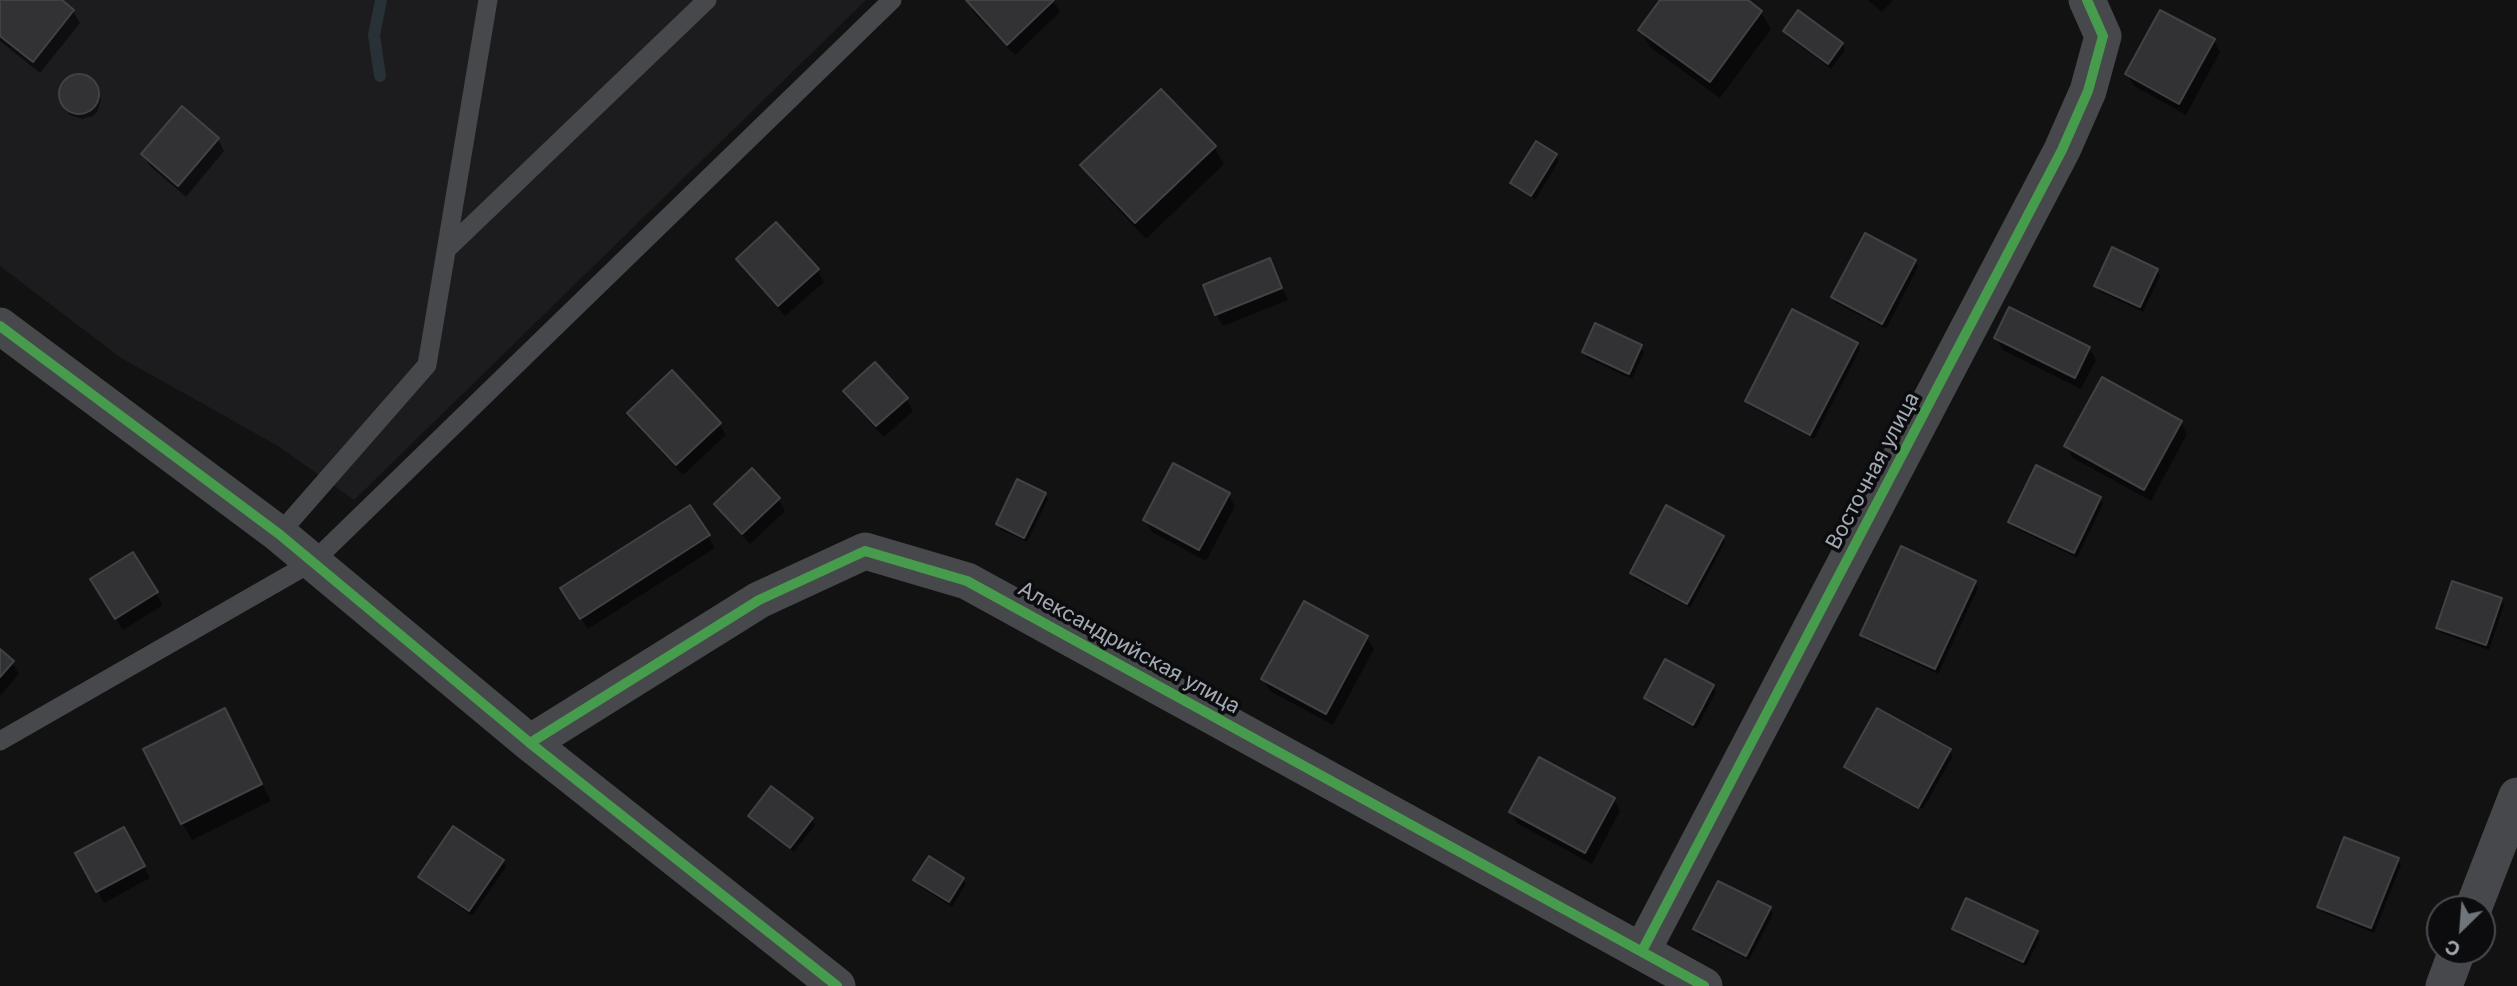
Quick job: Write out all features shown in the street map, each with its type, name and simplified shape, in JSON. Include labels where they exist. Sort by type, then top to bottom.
[{"type":"street","name":"Восточная улица","points":[[1642,951],[2062,150],[2088,91],[2103,36],[2087,0]]},
{"type":"street","points":[[0,326],[279,534],[530,743],[837,986]]},
{"type":"street","name":"Александрийская улица","points":[[530,743],[759,600],[865,551],[967,581],[1704,986]]},
{"type":"street","points":[[2478,895],[2517,796]]},
{"type":"street","points":[[2444,986],[2452,965]]},
{"type":"lane","points":[[279,534],[427,365],[488,0]]},
{"type":"lane","points":[[446,250],[707,0]]},
{"type":"lane","points":[[0,741],[313,561],[892,0]]},
{"type":"shaded area","points":[[0,0],[866,0],[354,500],[278,446],[121,358],[0,266]]},
{"type":"building","points":[[0,0],[62,0],[74,10],[33,62],[0,36]]},
{"type":"building","points":[[966,0],[1054,0],[1007,45]]},
{"type":"building","points":[[1660,0],[1748,0],[1762,11],[1710,82],[1638,30]]},
{"type":"building","points":[[1798,10],[1843,43],[1828,64],[1783,31]]},
{"type":"building","points":[[2160,10],[2215,39],[2179,104],[2125,74]]},
{"type":"building","points":[[79,74],[87,75],[93,80],[98,86],[98,102],[93,108],[87,113],[79,114],[71,113],[65,108],[60,102],[59,94],[60,86],[65,80],[71,75]]},
{"type":"building","points":[[1161,89],[1216,146],[1135,223],[1080,165]]},
{"type":"building","points":[[182,106],[219,138],[178,186],[141,154]]},
{"type":"building","points":[[1536,141],[1557,154],[1531,196],[1510,183]]},
{"type":"building","points":[[776,222],[819,269],[778,306],[736,259]]},
{"type":"building","points":[[1865,233],[1916,260],[1882,324],[1831,297]]},
{"type":"building","points":[[2112,247],[2158,269],[2140,307],[2094,286]]},
{"type":"building","points":[[1270,258],[1282,288],[1215,315],[1203,285]]},
{"type":"building","points":[[2009,307],[2090,347],[2075,378],[1994,338]]},
{"type":"building","points":[[1792,309],[1858,343],[1810,435],[1745,401]]},
{"type":"building","points":[[1595,323],[1642,345],[1629,374],[1582,352]]},
{"type":"building","points":[[875,362],[908,398],[876,426],[843,391]]},
{"type":"building","points":[[672,370],[721,423],[676,465],[627,413]]},
{"type":"building","points":[[2102,377],[2182,421],[2144,490],[2064,446]]},
{"type":"building","points":[[1173,463],[1230,493],[1199,550],[1143,520]]},
{"type":"building","points":[[2036,465],[2101,497],[2074,553],[2008,522]]},
{"type":"building","points":[[752,468],[780,498],[742,534],[714,504]]},
{"type":"building","points":[[1017,479],[1046,493],[1024,538],[996,524]]},
{"type":"building","points":[[690,505],[710,535],[580,619],[560,588]]},
{"type":"building","points":[[1666,505],[1724,536],[1687,604],[1630,573]]},
{"type":"building","points":[[1901,546],[1976,581],[1935,669],[1860,635]]},
{"type":"building","points":[[133,552],[158,592],[115,619],[90,579]]},
{"type":"building","points":[[2452,581],[2502,598],[2486,645],[2436,628]]},
{"type":"building","points":[[1304,601],[1368,636],[1326,714],[1261,679]]},
{"type":"building","points":[[0,649],[14,661],[0,677]]},
{"type":"building","points":[[1665,659],[1714,685],[1693,725],[1644,698]]},
{"type":"building","points":[[225,708],[262,784],[181,824],[143,749]]},
{"type":"building","points":[[1877,708],[1951,749],[1918,808],[1844,767]]},
{"type":"building","points":[[1539,757],[1615,798],[1585,853],[1509,812]]},
{"type":"building","points":[[771,786],[813,818],[790,848],[748,816]]},
{"type":"building","points":[[453,826],[504,860],[469,911],[418,877]]},
{"type":"building","points":[[124,827],[145,866],[96,892],[75,853]]},
{"type":"building","points":[[2344,837],[2399,858],[2371,928],[2317,907]]},
{"type":"building","points":[[929,856],[964,878],[949,902],[913,880]]},
{"type":"building","points":[[1718,881],[1771,907],[1746,956],[1693,929]]},
{"type":"building","points":[[1966,898],[2038,931],[2023,962],[1952,929]]},
{"type":"waterway","points":[[380,76],[374,35],[381,0]]},
{"type":"cycle path","points":[[1642,951],[2062,150],[2088,91],[2103,36],[2087,0]]},
{"type":"cycle path","points":[[0,326],[279,534],[530,743],[837,986]]},
{"type":"cycle path","points":[[530,743],[759,600],[865,551],[967,581],[1704,986]]}]
